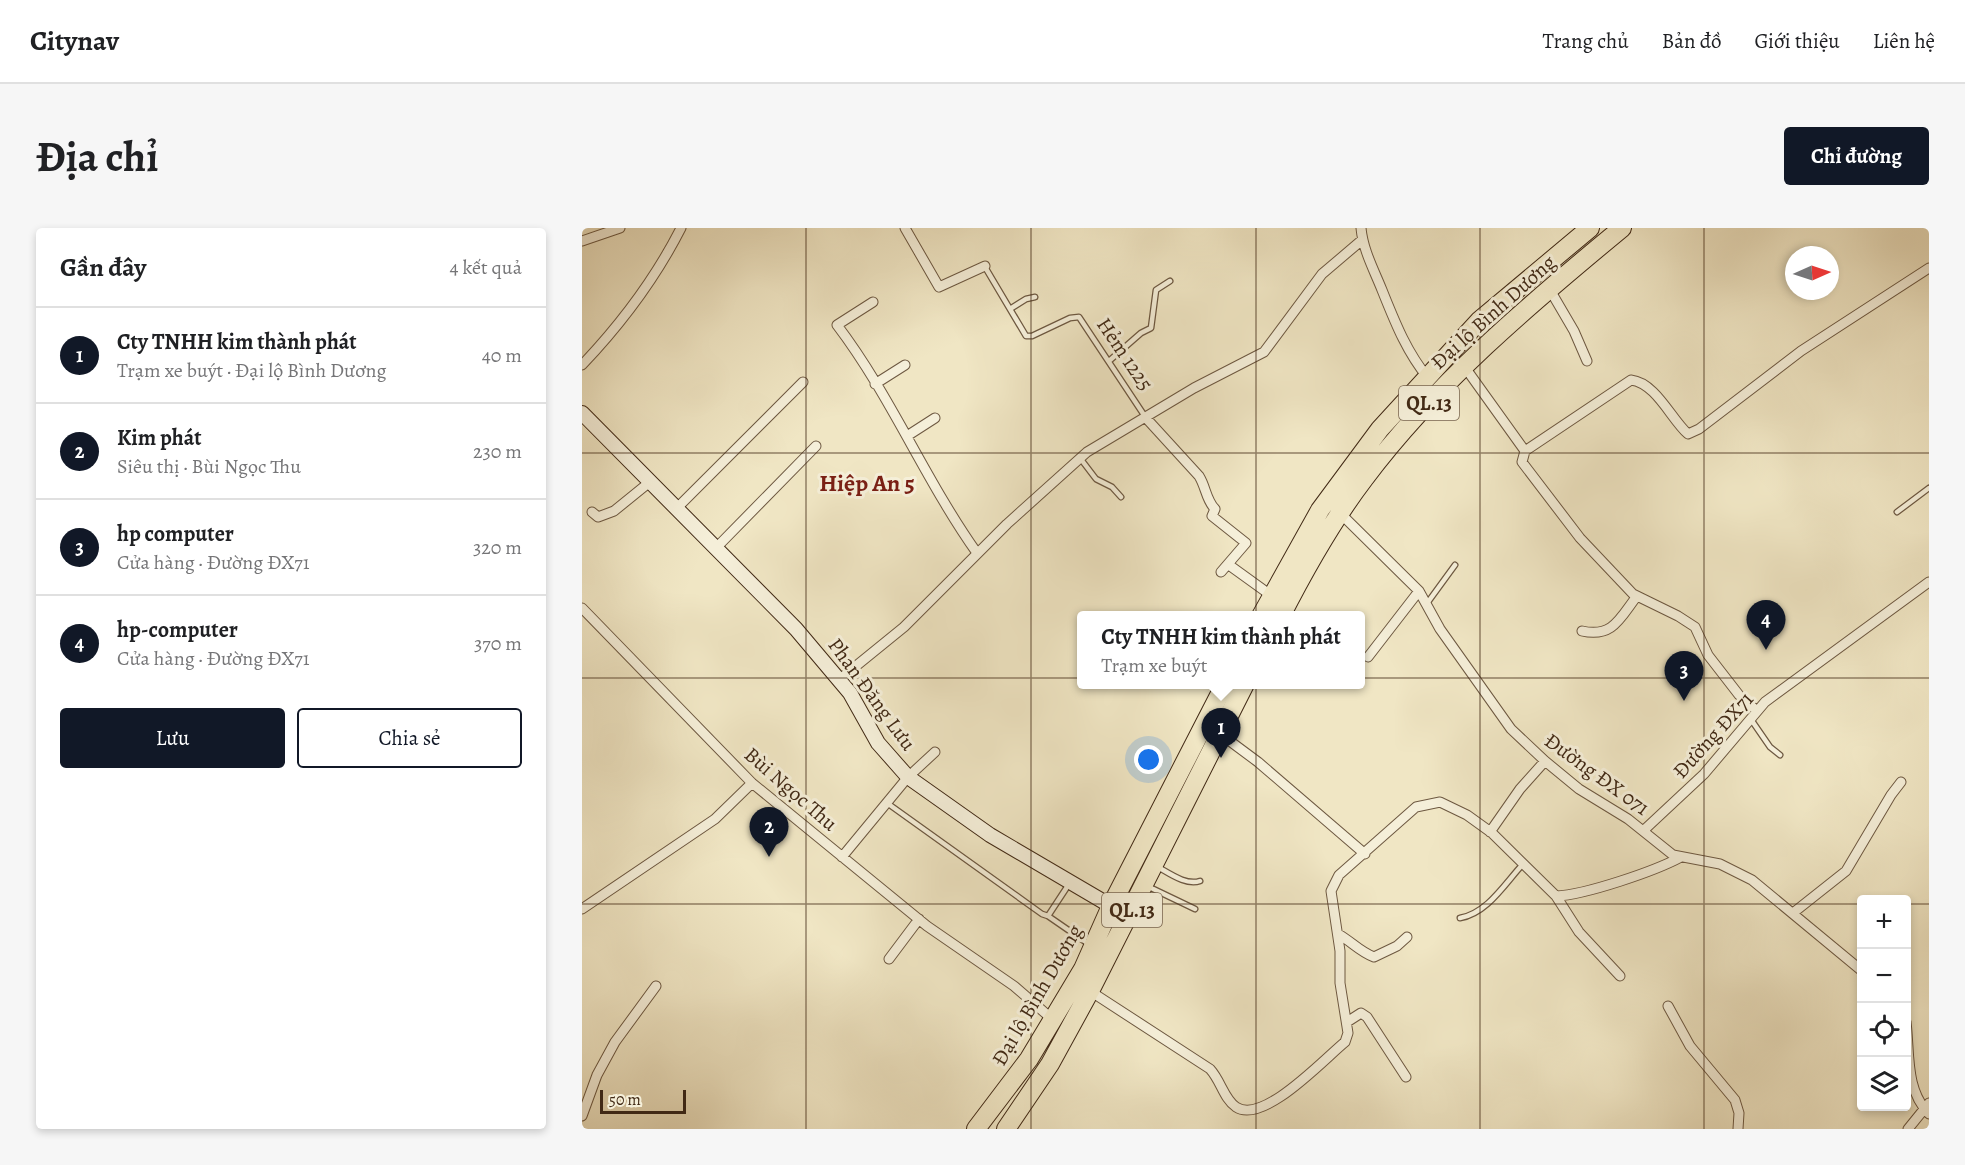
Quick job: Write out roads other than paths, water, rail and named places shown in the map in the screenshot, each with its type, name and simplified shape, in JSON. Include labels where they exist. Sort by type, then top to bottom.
[{"type":"highway","name":"Đại lộ Bình Dương","points":[[1263,611],[1320,510],[1380,429],[1479,321],[1590,228]]},
{"type":"highway","name":"Đại lộ Bình Dương","points":[[1283,611],[1302,576],[1363,480],[1403,431],[1464,366],[1622,228]]},
{"type":"highway","name":"Đại lộ Bình Dương","points":[[976,1129],[1029,1059],[1093,947],[1222,689]]},
{"type":"highway","name":"Đại lộ Bình Dương","points":[[1006,1129],[1050,1064],[1090,991],[1242,689]]},
{"type":"street","points":[[582,241],[620,228]]},
{"type":"street","points":[[582,365],[630,311],[663,264],[681,228]]},
{"type":"street","name":"Hẻm 1225","points":[[906,228],[939,287],[985,266]]},
{"type":"street","points":[[1361,228],[1362,240],[1401,338],[1413,360],[1428,378]]},
{"type":"street","points":[[840,678],[904,627],[977,553],[1080,458],[1264,352],[1323,274],[1362,240]]},
{"type":"street","points":[[1754,714],[1708,655],[1695,627],[1637,596],[1580,538],[1522,462],[1525,450],[1631,380],[1638,381],[1655,394],[1688,434],[1699,429],[1801,351],[1929,268]]},
{"type":"street","points":[[1550,290],[1574,331],[1587,361]]},
{"type":"street","points":[[873,302],[837,325],[907,436],[948,512],[977,553]]},
{"type":"street","points":[[875,384],[905,365]]},
{"type":"street","points":[[1464,366],[1525,450]]},
{"type":"street","points":[[678,508],[803,382]]},
{"type":"street","name":"Phan Đăng Lưu","points":[[582,413],[796,628],[840,678],[878,743],[908,777],[990,835],[1112,906]]},
{"type":"street","points":[[907,436],[935,418]]},
{"type":"street","name":"Hẻm 1225","points":[[1146,418],[1199,476],[1209,503],[1215,508],[1212,516],[1246,543],[1229,565]]},
{"type":"street","points":[[716,548],[816,446]]},
{"type":"street","points":[[592,512],[598,517],[614,511],[651,481]]},
{"type":"street","name":"Đường ĐX 071","points":[[1341,514],[1419,591],[1428,602],[1440,629],[1511,729],[1545,761],[1579,789],[1643,831],[1656,844],[1681,857],[1720,864],[1752,880],[1857,967]]},
{"type":"street","points":[[1221,572],[1229,565],[1272,596]]},
{"type":"street","name":"Đường ĐX71","points":[[1643,831],[1704,774],[1765,702],[1929,582]]},
{"type":"street","points":[[1368,657],[1419,591]]},
{"type":"street","points":[[1582,631],[1597,634],[1612,628],[1637,596]]},
{"type":"street","name":"Bùi Ngọc Thu","points":[[582,608],[752,783],[919,919],[1014,986],[1052,1019]]},
{"type":"street","points":[[1219,734],[1257,762],[1365,854]]},
{"type":"street","points":[[842,857],[908,777],[935,752]]},
{"type":"street","points":[[1490,832],[1520,789],[1545,761]]},
{"type":"street","points":[[1793,914],[1846,871],[1901,782]]},
{"type":"street","points":[[582,909],[605,891],[715,819],[752,783]]},
{"type":"street","points":[[1090,991],[1210,1070],[1220,1080],[1231,1103],[1248,1112],[1275,1102],[1345,1042],[1348,1033],[1340,983],[1338,934],[1332,908],[1331,891],[1335,880],[1416,807],[1425,803],[1440,802],[1490,832],[1524,863],[1556,896],[1579,932],[1620,976]]},
{"type":"street","points":[[1556,896],[1584,891],[1658,870],[1681,857]]},
{"type":"street","points":[[889,959],[919,919]]},
{"type":"street","points":[[1338,934],[1352,942],[1364,954],[1374,957],[1397,946],[1407,937]]},
{"type":"street","points":[[582,1116],[597,1075],[615,1042],[656,986]]},
{"type":"street","points":[[1668,1005],[1690,1046],[1735,1100],[1739,1113],[1738,1129]]},
{"type":"street","points":[[1347,1022],[1361,1013],[1367,1017],[1406,1077]]},
{"type":"street","points":[[1908,1057],[1915,1093],[1928,1109],[1908,1129]]},
{"type":"lane","name":"Hẻm 1225","points":[[985,266],[1026,336],[1032,336],[1070,318],[1078,317],[1146,418]]},
{"type":"lane","points":[[1108,361],[1151,328],[1155,290],[1170,280]]},
{"type":"lane","points":[[1010,309],[1026,299],[1035,297]]},
{"type":"lane","points":[[1080,458],[1096,479],[1112,486],[1121,497]]},
{"type":"lane","points":[[1897,512],[1929,488]]},
{"type":"lane","points":[[1428,602],[1455,565]]},
{"type":"lane","points":[[1754,714],[1770,747],[1780,755]]},
{"type":"lane","points":[[887,803],[1042,914],[1093,947]]},
{"type":"lane","points":[[1460,918],[1471,916],[1484,908],[1524,863]]},
{"type":"lane","points":[[1154,865],[1183,880],[1192,883],[1200,881]]},
{"type":"lane","points":[[1048,916],[1070,882]]},
{"type":"lane","points":[[1144,885],[1195,909]]},
{"type":"place","name":"hp-computer","points":[[1766,650]]},
{"type":"place","name":"hp computer","points":[[1684,701]]},
{"type":"place","name":"Cty TNHH kim thành phát","points":[[1221,758]]},
{"type":"place","name":"Kim phát","points":[[769,857]]},
{"type":"district","name":"Hiệp An 5","points":[[867,483]]}]
